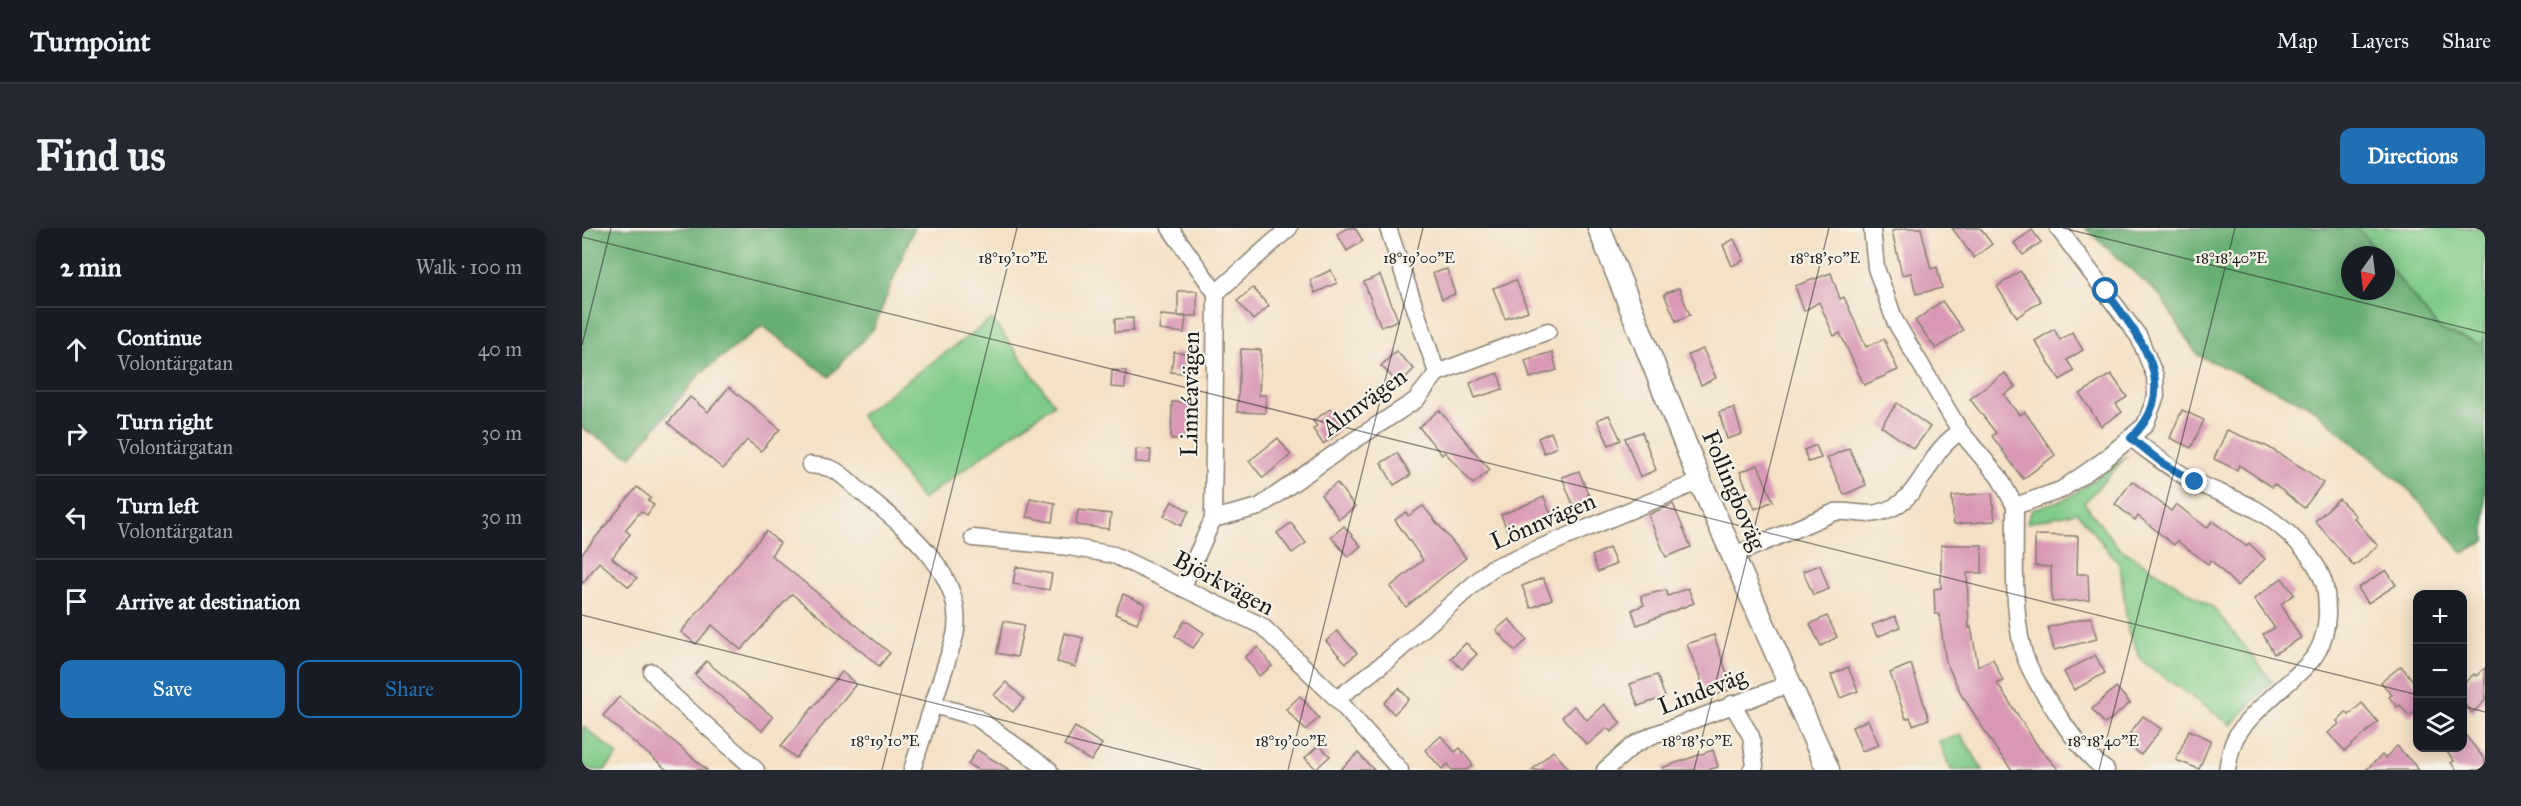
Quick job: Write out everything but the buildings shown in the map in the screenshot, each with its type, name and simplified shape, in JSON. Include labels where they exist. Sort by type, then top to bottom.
[{"type":"main road","name":"Follingboväg","points":[[1599,228],[1700,482],[1828,770]]},
{"type":"street","points":[[1170,228],[1216,293],[1289,228]]},
{"type":"street","points":[[1388,228],[1437,373]]},
{"type":"street","points":[[1872,228],[1876,268],[1896,321],[1960,431],[1999,477],[2015,506],[2018,619],[2025,654],[2043,691],[2070,732],[2106,770]]},
{"type":"street","points":[[2015,506],[2061,490],[2104,460],[2145,425],[2156,396],[2155,376],[2139,337],[2058,228]]},
{"type":"street","name":"Linnéavägen","points":[[1183,586],[1213,519],[1216,293]]},
{"type":"street","name":"Almvägen","points":[[1213,519],[1259,507],[1416,400],[1437,373],[1548,331]]},
{"type":"street","points":[[1732,556],[1835,512],[1846,510],[1874,514],[1890,510],[1903,503],[1916,488],[1937,453],[1960,431]]},
{"type":"street","points":[[2131,438],[2178,472],[2238,500],[2283,529],[2314,561],[2324,583],[2327,604],[2326,629],[2320,646],[2312,661],[2246,724],[2235,738],[2227,770]]},
{"type":"street","points":[[810,465],[833,469],[898,521],[911,534],[945,579],[955,601],[958,623],[912,770]]},
{"type":"street","name":"Lönnvägen","points":[[1337,699],[1389,659],[1492,568],[1700,482]]},
{"type":"street","name":"Björkvägen","points":[[973,538],[1068,547],[1114,555],[1183,586],[1262,626],[1337,699],[1400,770]]},
{"type":"street","points":[[652,672],[672,695],[756,770]]},
{"type":"street","name":"Lindeväg","points":[[1605,770],[1634,745],[1653,735],[1789,684]]},
{"type":"street","points":[[1732,704],[1751,736],[1755,766],[1751,770]]},
{"type":"street","points":[[934,705],[976,717],[1049,770]]},
{"type":"green space","points":[[582,228],[914,228],[874,328],[829,377],[763,326],[701,373],[631,457],[582,428]]},
{"type":"green space","points":[[2085,228],[2358,228],[2373,246],[2341,246],[2341,300],[2395,300],[2395,274],[2440,330],[2479,344],[2485,340],[2485,541],[2463,553],[2410,491],[2308,405],[2197,355],[2161,297]]},
{"type":"green space","points":[[2358,228],[2485,228],[2485,340],[2479,344],[2440,330],[2395,274],[2395,246],[2373,246]]},
{"type":"green space","points":[[992,319],[1054,404],[922,500],[860,415]]},
{"type":"green space","points":[[2127,456],[2084,503],[2118,547],[2214,608],[2272,681],[2231,725],[2142,661],[2128,631],[2120,565],[2077,512],[2028,523],[2027,521],[2033,509],[2068,498]]},
{"type":"green space","points":[[583,726],[618,755],[605,770],[591,770],[582,763]]},
{"type":"green space","points":[[1961,735],[1983,770],[1951,770],[1939,741]]},
{"type":"route","points":[[2106,291],[2139,337],[2155,376],[2156,396],[2145,425],[2131,438],[2161,462],[2195,482]]}]
